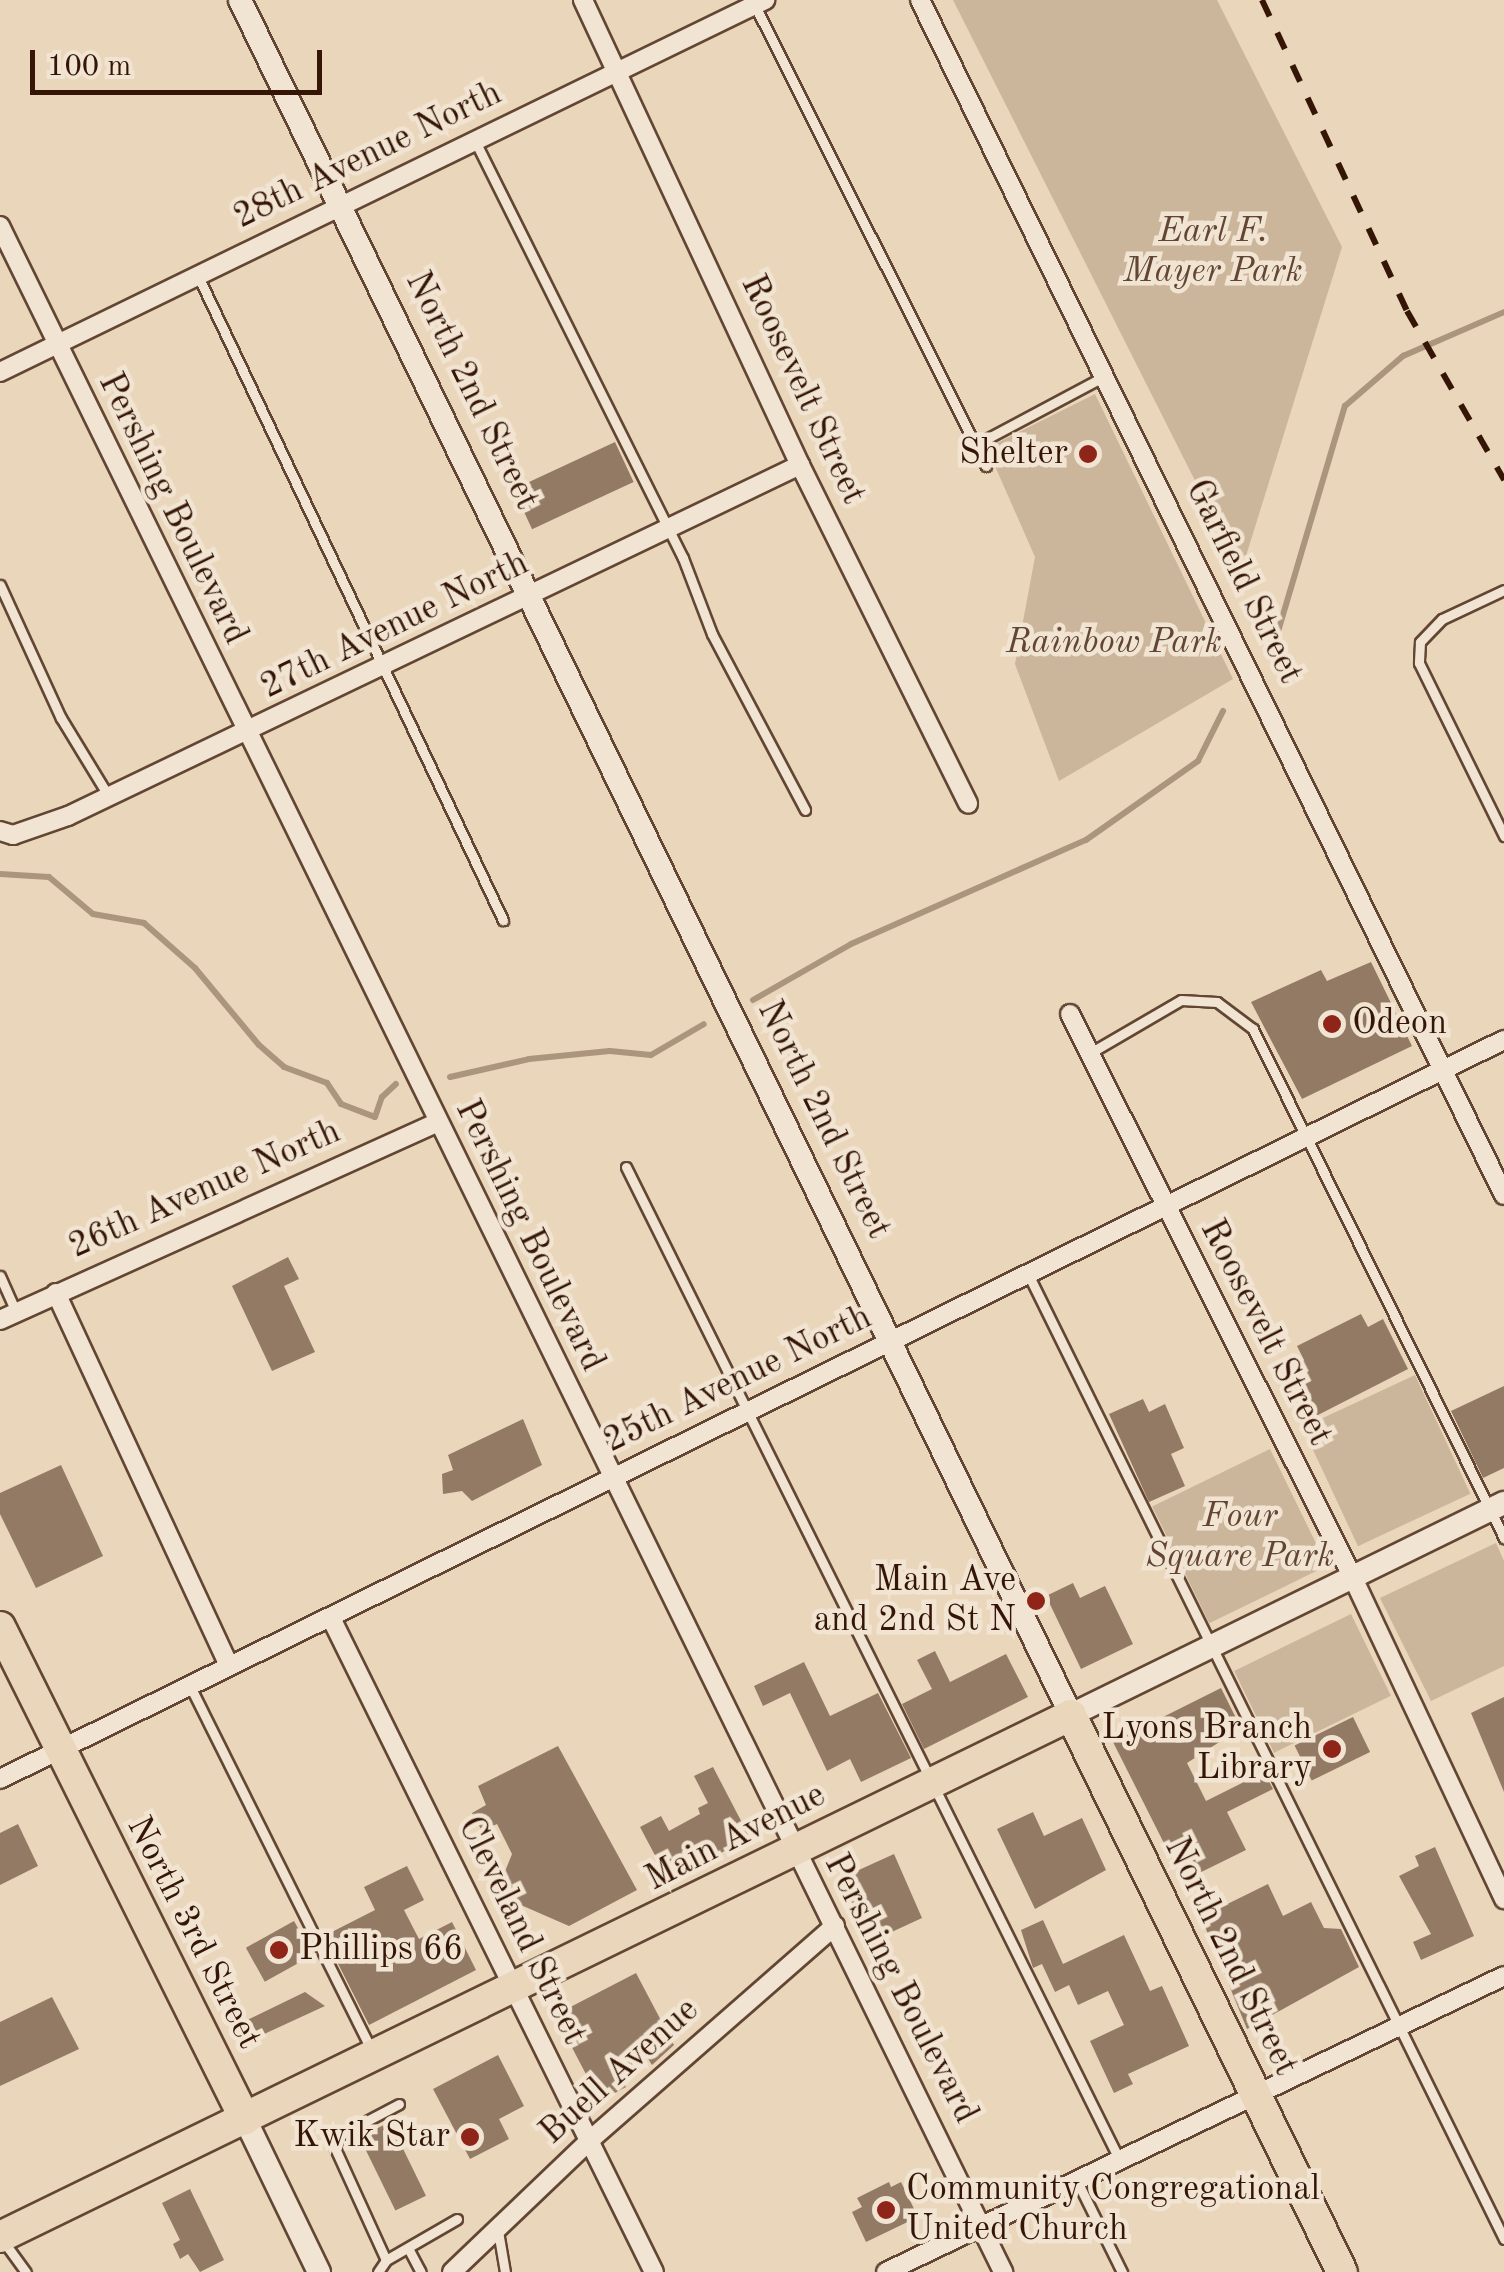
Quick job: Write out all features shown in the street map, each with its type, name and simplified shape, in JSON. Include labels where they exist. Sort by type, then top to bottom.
[{"type":"main road","name":"North 3rd Street","points":[[0,1627],[245,2119]]},
{"type":"main road","name":"Main Avenue","points":[[0,2237],[515,1992],[1072,1715]]},
{"type":"main road","name":"North 2nd Street","points":[[1072,1715],[1342,2272]]},
{"type":"street","name":"North 2nd Street","points":[[240,0],[1072,1715]]},
{"type":"street","name":"Roosevelt Street","points":[[583,0],[800,465],[968,804]]},
{"type":"street","name":"Garfield Street","points":[[920,0],[1504,1196]]},
{"type":"street","name":"28th Avenue North","points":[[0,372],[757,2]]},
{"type":"street","name":"Pershing Boulevard","points":[[0,226],[1003,2272]]},
{"type":"street","name":"27th Avenue North","points":[[6,833],[109,797],[246,734],[800,465]]},
{"type":"street","name":"Roosevelt Street","points":[[1070,1014],[1354,1580],[1504,1899]]},
{"type":"street","name":"25th Avenue North","points":[[0,1778],[889,1341],[1444,1074],[1504,1040]]},
{"type":"street","name":"26th Avenue North","points":[[8,1316],[438,1122]]},
{"type":"street","points":[[56,1292],[230,1666]]},
{"type":"street","name":"Main Avenue","points":[[1072,1715],[1354,1580],[1497,1506]]},
{"type":"street","name":"Cleveland Street","points":[[331,1618],[654,2272]]},
{"type":"street","name":"Buell Avenue","points":[[452,2272],[589,2141],[835,1926]]},
{"type":"street","points":[[886,2272],[1504,1976]]},
{"type":"street","name":"North 3rd Street","points":[[245,2119],[319,2272]]},
{"type":"lane","points":[[757,2],[914,332],[986,466]]},
{"type":"lane","points":[[475,140],[667,530],[712,634],[805,810]]},
{"type":"lane","points":[[198,275],[503,920]]},
{"type":"lane","points":[[977,444],[1105,376]]},
{"type":"lane","points":[[0,585],[61,718],[109,797]]},
{"type":"lane","points":[[1504,590],[1442,619],[1420,642],[1418,663],[1504,836]]},
{"type":"lane","points":[[1090,1053],[1182,1000],[1218,1002],[1253,1030],[1497,1506],[1504,1538]]},
{"type":"lane","points":[[626,1167],[935,1782],[1120,2162]]},
{"type":"lane","points":[[1028,1274],[1504,2239]]},
{"type":"lane","points":[[0,1276],[8,1316]]},
{"type":"lane","points":[[189,1684],[376,2058]]},
{"type":"lane","points":[[386,2260],[334,2146],[342,2134],[399,2104]]},
{"type":"lane","points":[[1077,2182],[1122,2272]]},
{"type":"lane","points":[[378,2272],[386,2260],[457,2219]]},
{"type":"lane","points":[[497,2228],[505,2272]]},
{"type":"lane","points":[[0,2237],[26,2272]]},
{"type":"lane","points":[[408,2248],[421,2272]]},
{"type":"green space","name":"Earl F. Mayer Park","points":[[953,0],[1217,0],[1342,247],[1241,572]]},
{"type":"green space","name":"Rainbow Park","points":[[1095,394],[1233,679],[1059,781],[1015,664],[1035,557],[987,448]]},
{"type":"green space","name":"Four Square Park","points":[[1415,1375],[1470,1494],[1358,1546],[1303,1427]]},
{"type":"green space","name":"Four Square Park","points":[[1270,1449],[1327,1566],[1209,1623],[1152,1506]]},
{"type":"green space","name":"Four Square Park","points":[[1496,1543],[1504,1561],[1504,1666],[1431,1701],[1380,1598]]},
{"type":"green space","name":"Four Square Park","points":[[1351,1614],[1391,1696],[1274,1753],[1234,1671]]},
{"type":"building","points":[[615,442],[634,482],[532,529],[513,489]]},
{"type":"building","name":"Odeon","points":[[1371,962],[1412,1046],[1302,1099],[1251,1002],[1321,970],[1327,981]]},
{"type":"building","points":[[288,1257],[299,1279],[284,1286],[315,1352],[272,1371],[232,1286]]},
{"type":"building","points":[[1361,1314],[1368,1327],[1383,1319],[1408,1369],[1316,1416],[1291,1367],[1304,1360],[1297,1346]]},
{"type":"building","points":[[1504,1386],[1504,1468],[1483,1478],[1451,1411]]},
{"type":"building","points":[[1143,1399],[1149,1412],[1165,1404],[1184,1448],[1171,1454],[1185,1486],[1149,1502],[1109,1414]]},
{"type":"building","points":[[523,1419],[542,1465],[472,1501],[462,1491],[443,1494],[442,1474],[453,1470],[448,1455]]},
{"type":"building","points":[[61,1465],[103,1556],[36,1588],[0,1514],[0,1493]]},
{"type":"building","points":[[1073,1583],[1080,1598],[1105,1586],[1133,1644],[1081,1669],[1046,1596]]},
{"type":"building","points":[[935,1651],[950,1682],[1006,1654],[1028,1697],[924,1749],[902,1704],[932,1689],[917,1660]]},
{"type":"building","points":[[804,1662],[830,1716],[878,1693],[911,1758],[861,1782],[850,1759],[827,1771],[790,1693],[763,1706],[754,1686]]},
{"type":"building","points":[[1221,1688],[1241,1728],[1187,1763],[1206,1801],[1264,1772],[1273,1789],[1227,1812],[1246,1850],[1183,1881],[1113,1742]]},
{"type":"building","points":[[1504,1697],[1504,1792],[1471,1713]]},
{"type":"building","name":"Lyons Branch Library","points":[[1353,1717],[1370,1752],[1312,1781],[1295,1745]]},
{"type":"building","points":[[558,1746],[637,1890],[569,1926],[514,1902],[502,1879],[512,1854],[497,1824],[482,1831],[472,1813],[486,1805],[478,1786]]},
{"type":"building","points":[[713,1767],[750,1838],[668,1880],[640,1827],[661,1816],[669,1831],[700,1814],[698,1808],[708,1803],[694,1776]]},
{"type":"building","points":[[1033,1812],[1044,1836],[1082,1818],[1106,1870],[1035,1909],[997,1829]]},
{"type":"building","points":[[18,1824],[38,1866],[0,1885],[0,1833]]},
{"type":"building","points":[[1435,1847],[1474,1936],[1421,1960],[1413,1942],[1431,1934],[1399,1876],[1419,1866],[1415,1856]]},
{"type":"building","points":[[894,1854],[922,1918],[883,1936],[872,1912],[857,1919],[839,1879]]},
{"type":"building","points":[[407,1866],[424,1900],[404,1910],[419,1939],[452,1922],[476,1970],[369,2025],[324,1936],[375,1910],[364,1887]]},
{"type":"building","points":[[1268,1884],[1283,1916],[1311,1902],[1324,1928],[1341,1929],[1359,1967],[1247,2029],[1201,1917]]},
{"type":"building","points":[[1043,1920],[1063,1964],[1124,1935],[1150,1991],[1162,1986],[1189,2046],[1128,2074],[1133,2084],[1114,2093],[1090,2041],[1124,2025],[1108,1991],[1078,2005],[1069,1985],[1055,1992],[1042,1964],[1033,1968],[1021,1930]]},
{"type":"building","name":"Phillips 66","points":[[294,1921],[313,1955],[265,1982],[246,1948]]},
{"type":"building","points":[[636,1973],[674,2045],[652,2065],[647,2057],[618,2072],[626,2087],[600,2101],[555,2015]]},
{"type":"building","name":"Phillips 66","points":[[305,1992],[325,2006],[262,2035],[243,2022]]},
{"type":"building","points":[[52,1997],[79,2049],[0,2086],[0,2022]]},
{"type":"building","points":[[498,2055],[524,2106],[499,2119],[509,2139],[470,2159],[433,2089]]},
{"type":"building","name":"Kwik Star","points":[[390,2122],[426,2196],[395,2211],[359,2137]]},
{"type":"building","name":"Community Congregational United Church","points":[[889,2182],[891,2187],[901,2182],[918,2217],[866,2242],[852,2212],[862,2207],[857,2198]]},
{"type":"building","points":[[190,2189],[224,2260],[200,2272],[188,2254],[180,2259],[173,2244],[180,2240],[162,2203]]},
{"type":"waterway","points":[[1277,635],[1345,406],[1403,356],[1504,312]]},
{"type":"waterway","points":[[753,1000],[851,944],[1086,840],[1198,761],[1223,711]]},
{"type":"waterway","points":[[0,874],[49,877],[93,914],[144,923],[195,968],[259,1045],[284,1067],[327,1083],[341,1104],[375,1117],[382,1097],[396,1084]]},
{"type":"waterway","points":[[450,1077],[529,1059],[610,1051],[651,1055],[704,1024]]},
{"type":"railway","points":[[1262,0],[1407,311],[1504,480]]},
{"type":"place","name":"Shelter","points":[[1088,454]]},
{"type":"place","name":"Odeon","points":[[1332,1024]]},
{"type":"place","name":"Main Ave and 2nd St N","points":[[1036,1601]]},
{"type":"place","name":"Lyons Branch Library","points":[[1332,1749]]},
{"type":"place","name":"Phillips 66","points":[[279,1950]]},
{"type":"place","name":"Kwik Star","points":[[470,2137]]},
{"type":"place","name":"Community Congregational United Church","points":[[886,2210]]}]
